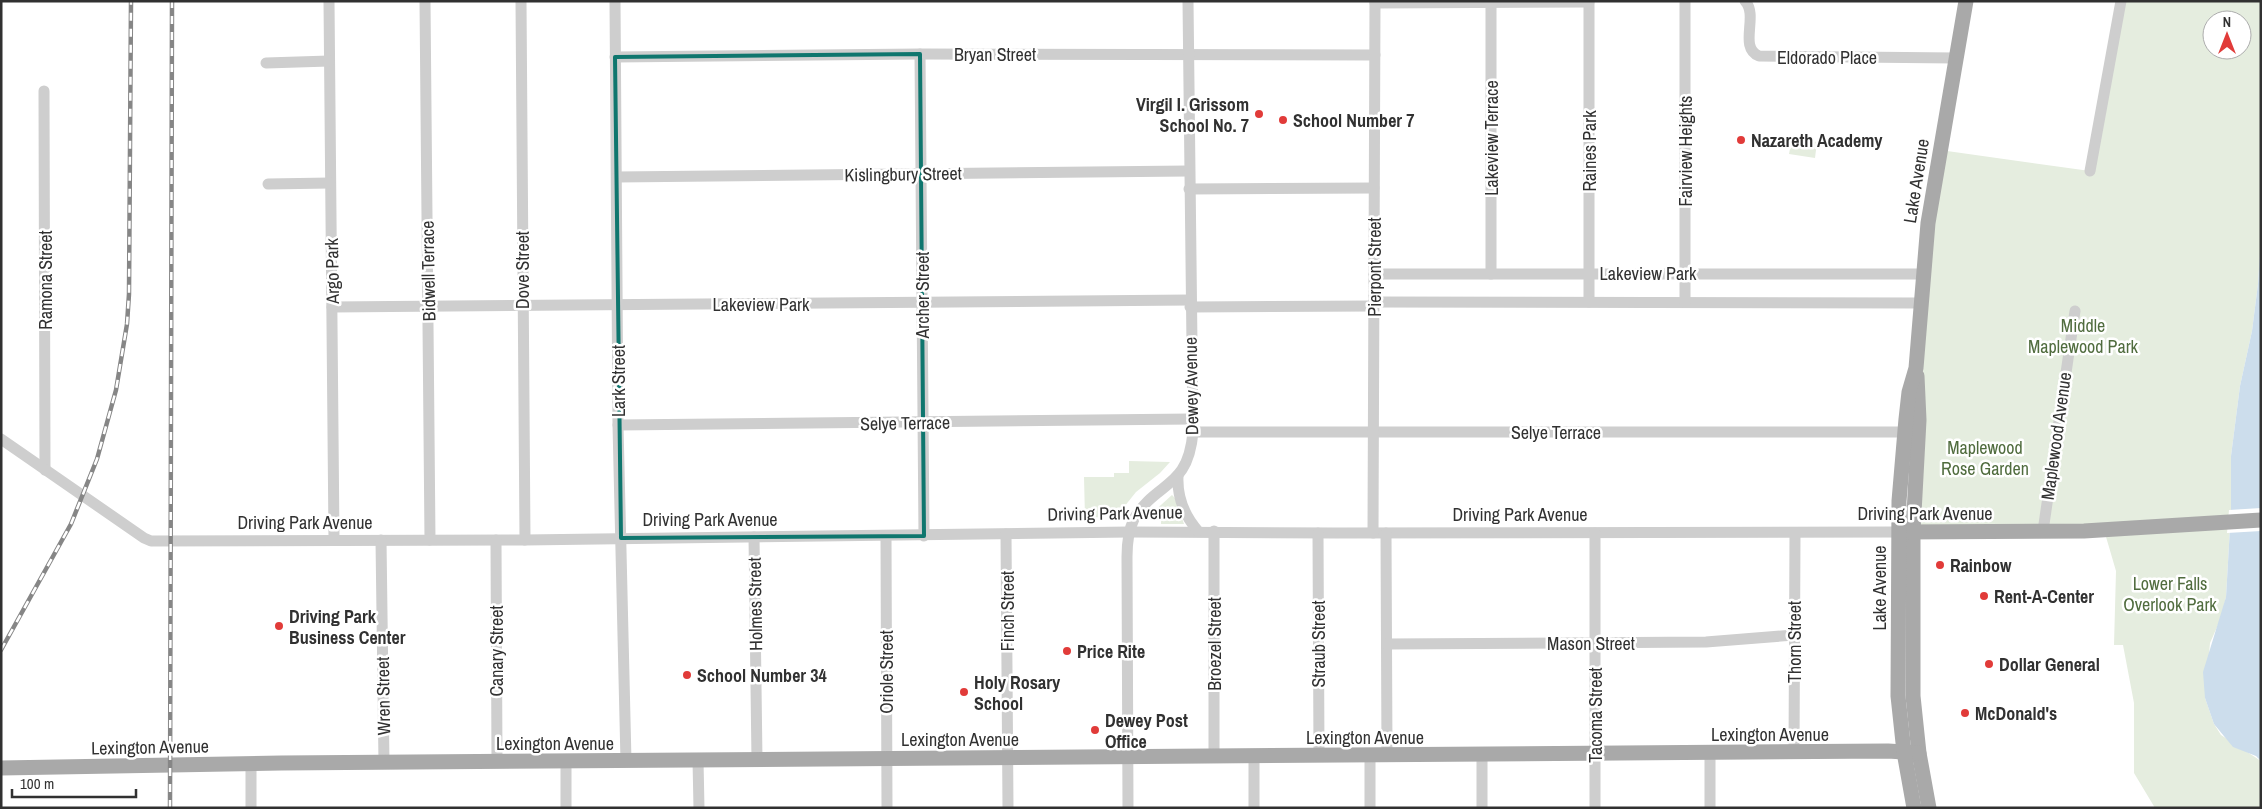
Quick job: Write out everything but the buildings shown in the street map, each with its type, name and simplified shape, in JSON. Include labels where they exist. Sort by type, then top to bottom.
[{"type":"main road","name":"Lake Avenue","points":[[1914,808],[1911,753],[1913,696],[1906,532],[1912,432],[1919,394],[1916,368],[1930,209],[1966,1]]},
{"type":"main road","name":"Driving Park Avenue","points":[[1906,532],[2118,529],[2261,520]]},
{"type":"main road","name":"Lexington Avenue","points":[[1,768],[887,758],[1794,752],[1911,753]]},
{"type":"main road","name":"Lake Avenue","points":[[1911,753],[1929,808]]},
{"type":"street","name":"Argo Park","points":[[329,1],[334,540]]},
{"type":"street","name":"Bidwell Terrace","points":[[425,1],[430,540]]},
{"type":"street","name":"Dove Street","points":[[521,1],[525,540]]},
{"type":"street","name":"Lark Street","points":[[615,1],[618,425],[626,761]]},
{"type":"street","name":"Dewey Avenue","points":[[1128,808],[1127,557],[1129,532],[1139,512],[1178,476],[1188,458],[1193,432],[1188,171],[1188,1]]},
{"type":"street","name":"Fairview Heights","points":[[1685,302],[1686,1]]},
{"type":"street","name":"Eldorado Place","points":[[1745,1],[1751,15],[1750,47],[1754,54],[1759,56],[1956,58]]},
{"type":"street","points":[[2090,172],[2121,1]]},
{"type":"street","points":[[1375,2],[1589,2]]},
{"type":"street","name":"Pierpont Street","points":[[1373,533],[1375,2]]},
{"type":"street","name":"Lakeview Terrace","points":[[1491,2],[1491,274]]},
{"type":"street","name":"Raines Park","points":[[1589,2],[1590,302]]},
{"type":"street","name":"Bryan Street","points":[[615,57],[920,54],[1375,55]]},
{"type":"street","name":"Archer Street","points":[[920,54],[924,536]]},
{"type":"street","points":[[266,63],[329,61]]},
{"type":"street","name":"Ramona Street","points":[[44,91],[45,470]]},
{"type":"street","name":"Kislingbury Street","points":[[617,177],[1188,171]]},
{"type":"street","points":[[268,184],[330,183]]},
{"type":"street","points":[[1189,189],[1374,188]]},
{"type":"street","name":"Lakeview Park","points":[[1374,274],[1923,274]]},
{"type":"street","name":"Lakeview Park","points":[[332,307],[922,302],[1190,304],[1921,302]]},
{"type":"street","name":"Maplewood Avenue","points":[[2043,531],[2075,311]]},
{"type":"street","name":"Selye Terrace","points":[[618,425],[1192,419]]},
{"type":"street","name":"Selye Terrace","points":[[1193,432],[1912,432]]},
{"type":"street","name":"Driving Park Avenue","points":[[1,439],[151,541],[525,540],[1198,531],[1318,533],[1906,532]]},
{"type":"street","points":[[1178,476],[1179,500],[1189,520],[1198,531]]},
{"type":"street","name":"Broezel Street","points":[[1214,531],[1214,756]]},
{"type":"street","name":"Straub Street","points":[[1318,533],[1319,756]]},
{"type":"street","points":[[1386,533],[1388,755]]},
{"type":"street","name":"Tacoma Street","points":[[1595,533],[1595,808]]},
{"type":"street","name":"Thorn Street","points":[[1794,752],[1795,533]]},
{"type":"street","name":"Finch Street","points":[[1006,534],[1008,808]]},
{"type":"street","name":"Oriole Street","points":[[886,536],[887,808]]},
{"type":"street","name":"Holmes Street","points":[[754,537],[757,760]]},
{"type":"street","name":"Wren Street","points":[[381,540],[384,763]]},
{"type":"street","name":"Canary Street","points":[[496,540],[497,762]]},
{"type":"street","name":"Mason Street","points":[[1387,644],[1712,642],[1794,635]]},
{"type":"street","points":[[1710,753],[1710,808]]},
{"type":"street","points":[[1482,754],[1482,808]]},
{"type":"street","points":[[1370,755],[1370,808]]},
{"type":"street","points":[[1254,756],[1254,808]]},
{"type":"street","points":[[698,760],[699,808]]},
{"type":"street","points":[[566,761],[566,808]]},
{"type":"street","points":[[251,808],[252,764]]},
{"type":"highlighted area","points":[[920,54],[924,536],[621,538],[615,57]]},
{"type":"green space","name":"Middle Maplewood Park","points":[[2120,1],[2261,1],[2261,238],[2258,284],[2252,331],[2240,386],[2231,456],[2231,510],[2226,597],[2221,618],[2210,643],[2205,698],[2214,724],[2221,735],[2261,761],[2261,808],[2155,808],[2134,773],[2134,703],[2123,645],[2114,645],[2116,571],[2104,530],[1913,532],[1919,406],[1940,150],[2090,171]]},
{"type":"green space","points":[[1792,138],[1817,142],[1815,158],[1789,154]]},
{"type":"green space","points":[[1129,461],[1170,462],[1160,473],[1136,492],[1120,512],[1103,517],[1085,518],[1084,477],[1114,477],[1114,473],[1129,473]]},
{"type":"green space","points":[[1172,495],[1175,498],[1184,524],[1161,524],[1161,518],[1151,514]]},
{"type":"water","points":[[2261,238],[2261,761],[2256,756],[2233,747],[2214,724],[2205,698],[2203,672],[2226,597],[2231,510],[2231,456],[2240,386],[2252,331]]},
{"type":"pier","points":[[2261,508],[2261,531],[2227,533],[2229,510]]},
{"type":"railway","points":[[1,650],[71,524],[97,459],[116,390],[127,324],[129,294],[131,1]]},
{"type":"railway","points":[[170,808],[172,1]]},
{"type":"place","name":"Virgil I. Grissom School No. 7","points":[[1259,114]]},
{"type":"place","name":"School Number 7","points":[[1283,120]]},
{"type":"place","name":"Nazareth Academy","points":[[1741,140]]},
{"type":"place","name":"Rainbow","points":[[1940,565]]},
{"type":"place","name":"Rent-A-Center","points":[[1984,596]]},
{"type":"place","name":"Driving Park Business Center","points":[[279,626]]},
{"type":"place","name":"Price Rite","points":[[1067,651]]},
{"type":"place","name":"Dollar General","points":[[1989,664]]},
{"type":"place","name":"School Number 34","points":[[687,675]]},
{"type":"place","name":"Holy Rosary School","points":[[964,692]]},
{"type":"place","name":"McDonald's","points":[[1965,713]]},
{"type":"place","name":"Dewey Post Office","points":[[1095,730]]},
{"type":"park label","name":"Maplewood Rose Garden","points":[[1985,457]]},
{"type":"park label","name":"Lower Falls Overlook Park","points":[[2170,593]]}]
